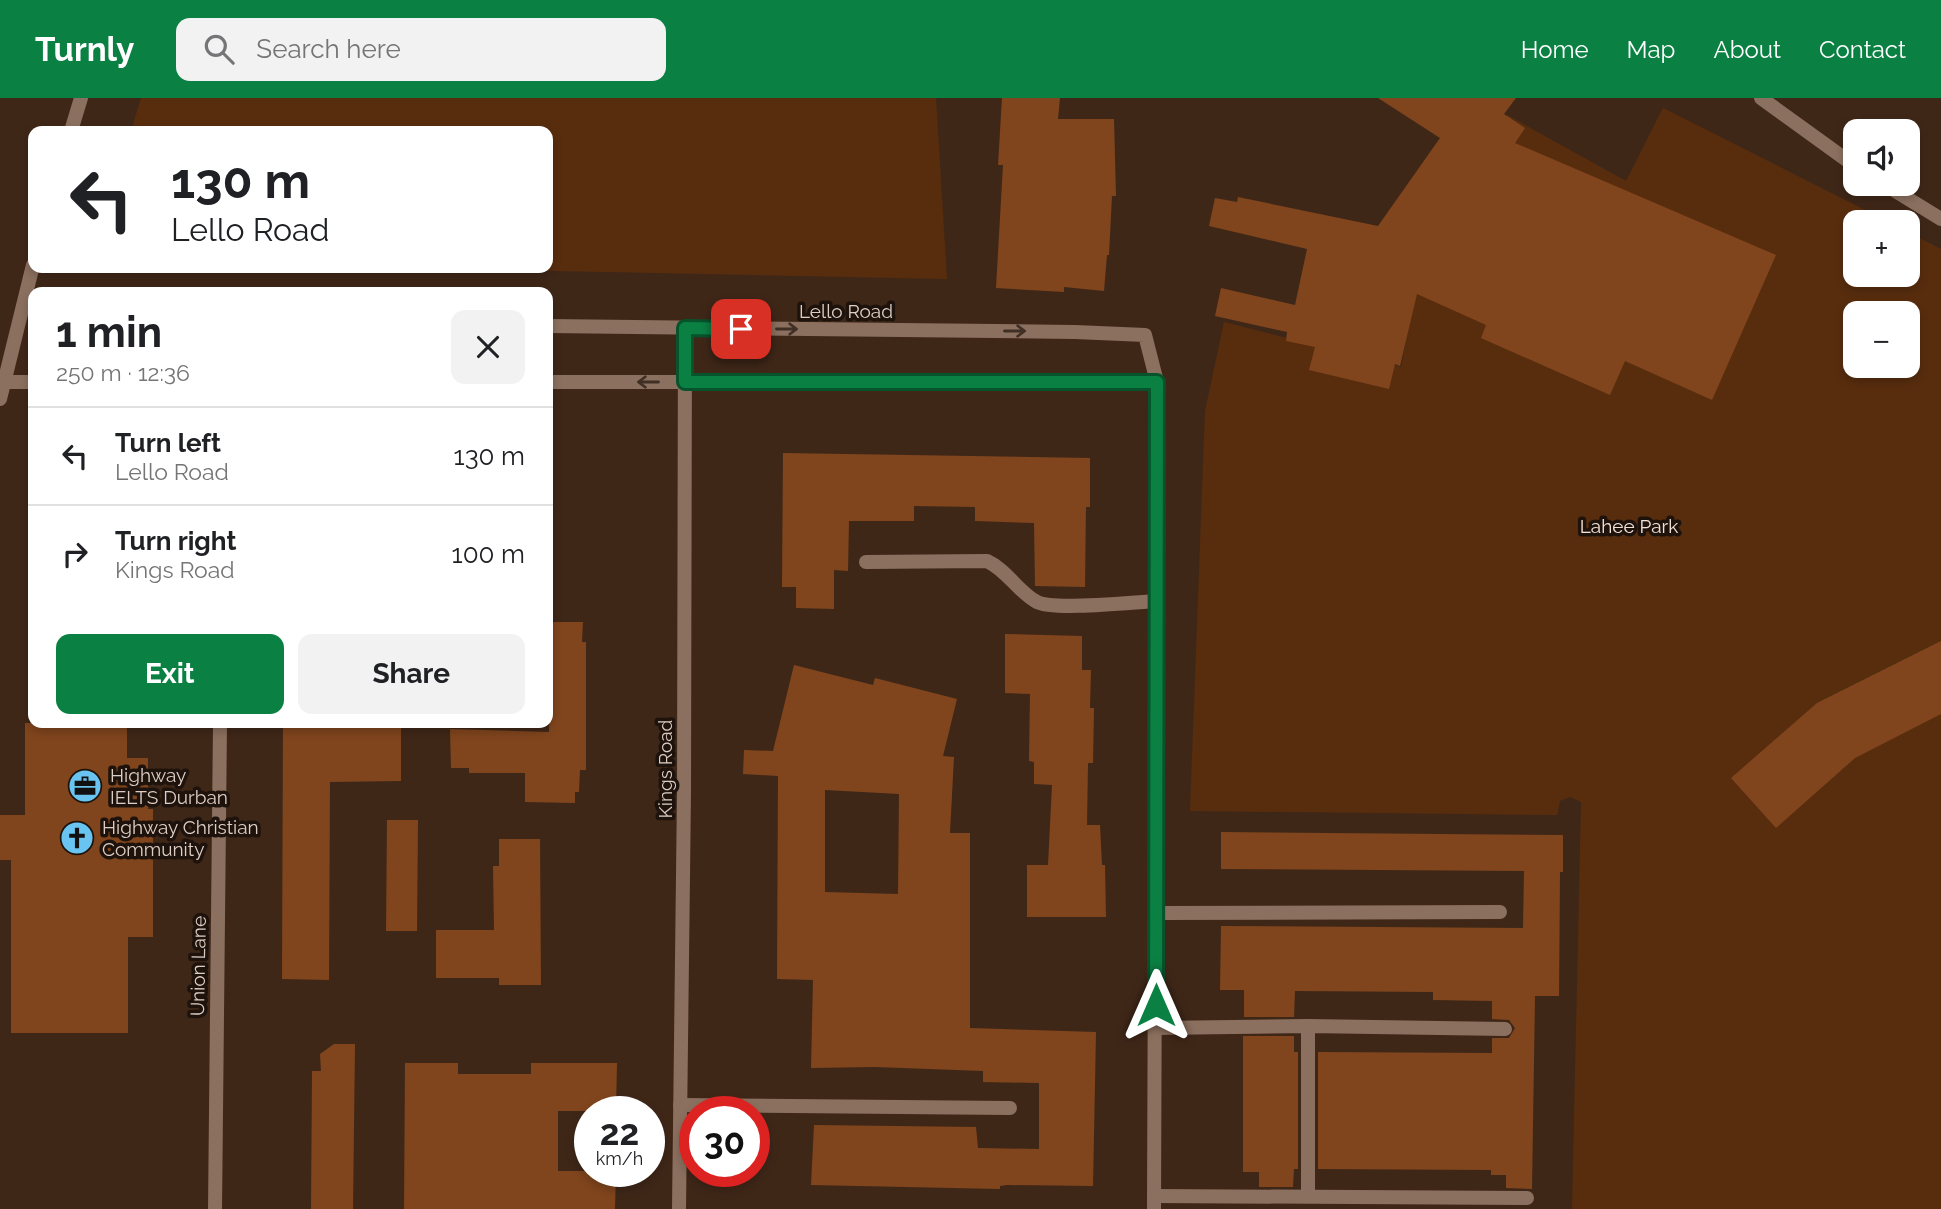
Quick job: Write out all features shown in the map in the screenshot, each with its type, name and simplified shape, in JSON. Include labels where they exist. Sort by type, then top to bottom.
[{"type":"street","points":[[73,126],[81,98]]},
{"type":"street","points":[[1761,98],[1843,157]]},
{"type":"street","points":[[1904,196],[1941,219]]},
{"type":"street","points":[[0,399],[27,318]]},
{"type":"street","name":"Lello Road","points":[[553,326],[1145,335],[1157,382]]},
{"type":"street","name":"Kings Road","points":[[680,1096],[685,328]]},
{"type":"street","points":[[4,382],[28,382]]},
{"type":"street","points":[[553,382],[1157,382],[1154,1202],[1308,1196],[1527,1198]]},
{"type":"street","points":[[866,562],[987,561],[997,565],[1025,594],[1039,604],[1056,606],[1157,601]]},
{"type":"street","name":"Union Lane","points":[[215,1209],[220,728]]},
{"type":"street","points":[[1157,913],[1500,912]]},
{"type":"street","points":[[1156,1028],[1307,1026],[1505,1029]]},
{"type":"street","points":[[1307,1026],[1308,1196]]},
{"type":"street","points":[[770,1106],[1010,1108]]},
{"type":"street","name":"Kings Road","points":[[679,1187],[679,1209]]},
{"type":"green space","points":[[141,98],[936,98],[947,279],[553,271],[553,126],[133,126]]},
{"type":"green space","name":"Lahee Park","points":[[1663,108],[1865,210],[1843,210],[1843,287],[1920,287],[1920,238],[1941,249],[1941,1209],[1572,1209],[1581,802],[1570,797],[1560,801],[1557,815],[1190,811],[1205,411],[1224,322],[1401,367],[1426,235],[1507,115],[1626,181]]},
{"type":"building","points":[[1002,98],[1060,98],[1058,119],[1114,119],[1116,196],[1112,196],[1104,291],[1064,287],[1064,292],[996,288],[1003,165],[998,165]]},
{"type":"building","points":[[1378,98],[1516,98],[1504,114],[1525,128],[1515,143],[1776,255],[1712,400],[1625,361],[1610,395],[1481,338],[1486,325],[1417,294],[1400,366],[1395,364],[1389,389],[1309,370],[1315,347],[1286,341],[1287,332],[1215,316],[1221,288],[1295,305],[1307,249],[1209,226],[1215,198],[1237,202],[1238,197],[1378,226],[1440,138]]},
{"type":"building","points":[[783,453],[1090,458],[1085,587],[1035,586],[1034,523],[975,521],[975,507],[914,506],[914,521],[849,521],[848,571],[834,570],[834,609],[796,608],[796,587],[782,587]]},
{"type":"building","points":[[553,622],[583,622],[582,642],[586,642],[586,770],[580,770],[579,792],[575,792],[575,803],[525,802],[525,773],[469,773],[469,768],[451,768],[450,729],[549,732],[549,728],[553,728]]},
{"type":"building","points":[[1005,634],[1082,636],[1082,670],[1091,670],[1090,708],[1094,708],[1093,763],[1088,763],[1087,825],[1100,825],[1102,865],[1105,865],[1106,917],[1027,917],[1027,865],[1048,865],[1052,785],[1034,784],[1034,762],[1029,761],[1030,694],[1005,693]]},
{"type":"building","points":[[1941,641],[1941,714],[1855,758],[1776,828],[1731,778],[1817,703]]},
{"type":"building","points":[[794,665],[873,685],[875,678],[957,699],[943,756],[954,757],[950,833],[970,833],[970,1028],[1096,1032],[1093,1186],[1007,1185],[1000,1186],[1000,1189],[811,1185],[814,1125],[976,1127],[978,1148],[1039,1149],[1039,1083],[983,1082],[983,1071],[875,1067],[811,1068],[813,980],[777,979],[778,776],[743,774],[744,750],[773,751]],"holes":[[[825,790],[899,794],[898,894],[825,892]]]},
{"type":"building","name":"Highway Christian Community","points":[[25,723],[28,723],[28,728],[127,728],[127,758],[148,758],[148,809],[153,809],[153,937],[128,937],[128,1033],[11,1033],[11,860],[0,860],[0,815],[25,815]]},
{"type":"building","points":[[283,728],[401,728],[401,781],[330,782],[329,980],[282,979]]},
{"type":"building","points":[[387,820],[418,820],[417,931],[386,931]]},
{"type":"building","points":[[1221,832],[1563,835],[1559,996],[1535,996],[1532,1189],[1506,1188],[1506,1175],[1491,1175],[1491,1170],[1318,1169],[1318,1052],[1492,1053],[1492,1038],[1509,1038],[1515,1028],[1509,1020],[1492,1019],[1492,1001],[1433,1000],[1433,992],[1295,991],[1294,1017],[1244,1017],[1244,990],[1220,990],[1221,926],[1523,928],[1524,871],[1221,869]]},
{"type":"building","points":[[499,839],[540,839],[541,985],[499,985],[499,978],[436,978],[436,930],[494,930],[493,866],[499,866]]},
{"type":"building","points":[[1243,1036],[1294,1036],[1294,1052],[1298,1052],[1298,1169],[1294,1169],[1293,1187],[1259,1187],[1259,1172],[1243,1172]]},
{"type":"building","points":[[334,1044],[355,1044],[353,1209],[311,1209],[312,1071],[321,1071],[320,1054]]},
{"type":"building","points":[[405,1063],[458,1063],[458,1074],[531,1074],[531,1063],[617,1063],[616,1096],[574,1096],[574,1111],[558,1111],[558,1171],[574,1171],[574,1187],[616,1187],[615,1209],[404,1209]]},
{"type":"place","name":"Highway IELTS Durban","points":[[85,786]]},
{"type":"place","name":"Highway Christian Community","points":[[77,838]]},
{"type":"route","points":[[741,329],[685,328],[685,382],[1157,382],[1156,1005]]}]
